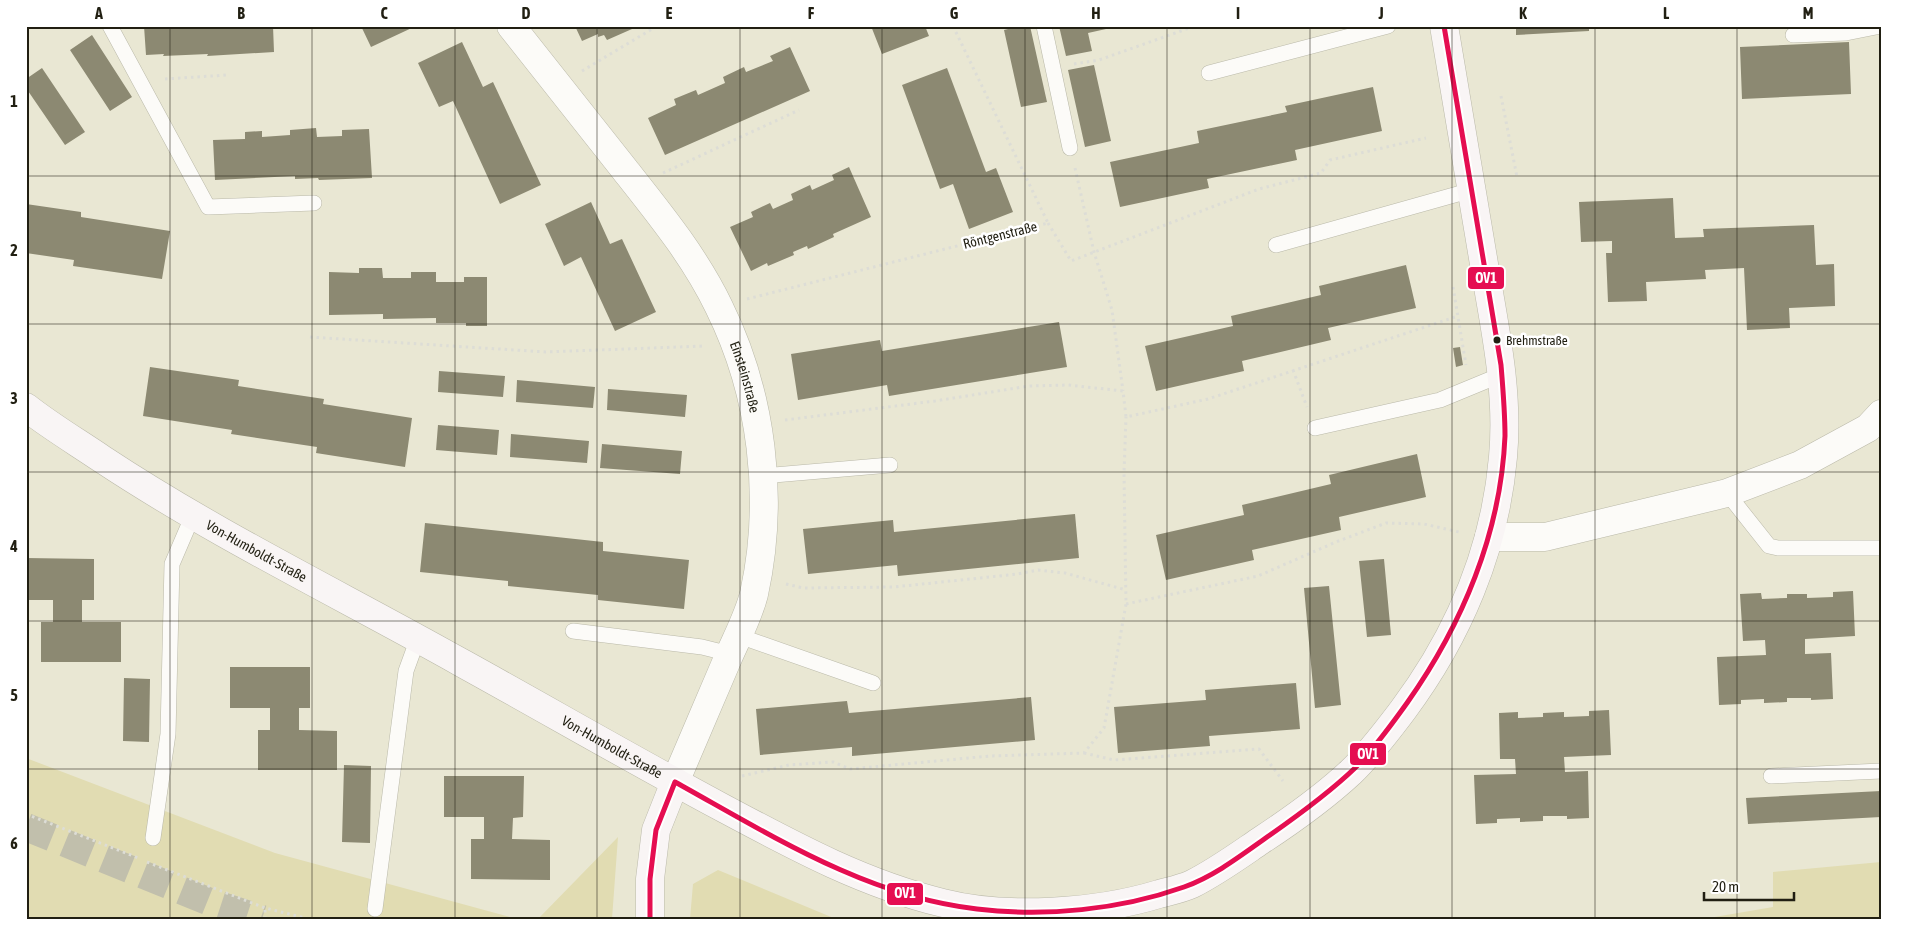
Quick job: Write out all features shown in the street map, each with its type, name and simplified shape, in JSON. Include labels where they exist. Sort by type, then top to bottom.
[{"type":"street","name":"Einsteinstraße","points":[[511,26],[691,257],[719,306],[740,356],[754,410],[762,476],[764,520],[754,595],[675,782]]},
{"type":"street","name":"Von-Humboldt-Straße","points":[[26,407],[142,485],[193,516],[418,638],[675,782],[816,858],[857,876],[912,895],[950,905],[1030,912],[1109,906],[1148,898],[1188,886],[1231,861],[1315,803],[1356,767],[1423,682],[1451,636],[1473,588],[1498,497],[1503,457],[1503,374],[1444,26]]},
{"type":"street","points":[[1488,537],[1545,537],[1727,493],[1800,465],[1868,428],[1881,414]]},
{"type":"street","points":[[650,919],[650,879],[656,830],[675,782]]},
{"type":"lane","points":[[110,26],[208,206],[314,203]]},
{"type":"lane","points":[[1044,26],[1070,148]]},
{"type":"lane","points":[[1209,73],[1388,26]]},
{"type":"lane","points":[[1793,35],[1846,33],[1881,26]]},
{"type":"lane","points":[[1276,245],[1472,190]]},
{"type":"lane","points":[[1315,428],[1440,400],[1503,374]]},
{"type":"lane","points":[[762,476],[890,465]]},
{"type":"lane","points":[[1727,493],[1768,546],[1778,548],[1881,548]]},
{"type":"lane","points":[[153,838],[168,734],[172,564],[193,516]]},
{"type":"lane","points":[[573,631],[702,647],[734,645],[873,683]]},
{"type":"lane","points":[[375,909],[406,671],[418,638]]},
{"type":"lane","points":[[1771,776],[1881,771]]},
{"type":"path","points":[[576,76],[657,26]]},
{"type":"path","name":"Röntgenstraße","points":[[740,300],[1048,223],[953,26]]},
{"type":"path","points":[[1072,64],[1098,60],[1195,26]]},
{"type":"path","points":[[139,80],[227,75]]},
{"type":"path","points":[[1502,96],[1517,178]]},
{"type":"path","points":[[656,176],[799,110]]},
{"type":"path","points":[[1048,223],[1071,261],[1259,189],[1321,173],[1330,160],[1426,138]]},
{"type":"path","points":[[1070,148],[1094,252],[1112,310],[1126,417],[1124,472],[1126,604],[1104,728],[1084,753]]},
{"type":"path","points":[[1453,287],[1466,365]]},
{"type":"path","points":[[1126,417],[1208,399],[1458,316]]},
{"type":"path","points":[[310,337],[546,352],[712,345]]},
{"type":"path","points":[[1293,370],[1315,428]]},
{"type":"path","points":[[782,420],[935,401],[1029,386],[1068,385],[1123,391]]},
{"type":"path","points":[[1126,604],[1258,576],[1336,542],[1386,523],[1424,524],[1461,532]]},
{"type":"path","points":[[781,583],[803,588],[894,587],[1018,574],[1038,570],[1065,573],[1126,590]]},
{"type":"path","points":[[742,776],[789,765],[832,762],[850,769],[990,756],[1084,753],[1114,760],[1259,749],[1283,781]]},
{"type":"path","points":[[26,814],[265,908],[309,919]]},
{"type":"path","points":[[265,908],[265,919]]},
{"type":"shaded area","points":[[26,758],[275,853],[517,919],[26,919]]},
{"type":"shaded area","points":[[618,837],[612,919],[538,919]]},
{"type":"shaded area","points":[[1881,862],[1881,919],[1703,919],[1773,907],[1773,872]]},
{"type":"shaded area","points":[[718,870],[836,919],[690,919],[693,884]]},
{"type":"building","points":[[144,26],[273,26],[274,52],[207,56],[208,54],[146,55]]},
{"type":"building","points":[[361,26],[416,26],[371,47]]},
{"type":"building","points":[[575,26],[631,26],[632,29],[607,40],[604,35],[598,37],[598,34],[582,41]]},
{"type":"building","points":[[871,26],[925,26],[929,36],[882,54]]},
{"type":"building","points":[[1020,26],[1030,26],[1047,102],[1021,107],[1004,30]]},
{"type":"building","points":[[1059,26],[1115,27],[1088,33],[1092,51],[1066,56]]},
{"type":"building","points":[[1516,26],[1589,26],[1589,31],[1516,35]]},
{"type":"building","points":[[92,35],[132,97],[110,111],[70,50]]},
{"type":"building","points":[[462,42],[483,87],[493,82],[541,185],[500,204],[453,101],[439,107],[418,63]]},
{"type":"building","points":[[1849,42],[1851,94],[1742,99],[1740,47]]},
{"type":"building","points":[[790,47],[810,91],[665,155],[648,118],[676,105],[674,99],[696,90],[698,95],[725,83],[723,77],[744,67],[746,72],[773,61],[770,56]]},
{"type":"building","points":[[1094,65],[1111,141],[1085,147],[1068,70]]},
{"type":"building","points":[[42,68],[85,132],[65,145],[26,88],[26,79]]},
{"type":"building","points":[[947,68],[986,172],[996,168],[1013,212],[969,229],[953,184],[940,189],[902,85]]},
{"type":"building","points":[[1373,87],[1382,131],[1295,150],[1297,160],[1207,179],[1209,188],[1120,207],[1110,162],[1199,143],[1197,131],[1287,112],[1285,106]]},
{"type":"building","points":[[316,128],[317,137],[342,136],[342,130],[369,129],[372,178],[319,180],[318,178],[295,179],[295,176],[215,180],[213,140],[245,139],[245,132],[262,131],[262,137],[290,135],[290,130]]},
{"type":"building","points":[[849,167],[871,217],[833,234],[834,237],[808,249],[807,246],[793,252],[794,255],[768,266],[767,263],[751,271],[730,227],[753,217],[751,212],[770,203],[773,209],[793,200],[791,194],[810,185],[812,190],[834,180],[832,175]]},
{"type":"building","points":[[1673,198],[1675,238],[1704,237],[1703,229],[1814,225],[1816,265],[1834,264],[1835,306],[1789,308],[1790,328],[1747,330],[1744,268],[1705,270],[1706,279],[1646,282],[1647,301],[1608,302],[1606,253],[1612,253],[1612,241],[1581,242],[1579,202]]},
{"type":"building","points":[[591,202],[610,244],[622,239],[656,312],[615,331],[581,257],[564,266],[545,224]]},
{"type":"building","points":[[26,204],[81,212],[81,217],[170,231],[162,279],[73,266],[74,260],[26,253]]},
{"type":"building","points":[[1406,265],[1416,308],[1328,328],[1331,340],[1242,361],[1244,371],[1156,391],[1145,346],[1233,326],[1231,316],[1321,295],[1319,286]]},
{"type":"building","points":[[359,268],[382,268],[383,278],[411,278],[411,272],[436,272],[436,282],[464,282],[464,277],[487,277],[487,326],[466,326],[466,323],[436,323],[436,318],[383,319],[383,314],[329,315],[329,272],[359,273]]},
{"type":"building","points":[[1059,322],[1067,367],[889,396],[887,385],[798,400],[791,354],[880,340],[882,351]]},
{"type":"building","points":[[1460,347],[1463,365],[1456,367],[1453,348]]},
{"type":"building","points":[[150,367],[239,380],[238,386],[324,399],[323,404],[412,418],[405,467],[316,453],[317,447],[231,434],[232,430],[143,416]]},
{"type":"building","points":[[439,371],[505,376],[503,397],[438,392]]},
{"type":"building","points":[[517,380],[595,387],[593,408],[516,402]]},
{"type":"building","points":[[608,389],[687,395],[685,417],[607,410]]},
{"type":"building","points":[[438,425],[499,430],[497,455],[436,450]]},
{"type":"building","points":[[511,434],[589,441],[587,463],[510,457]]},
{"type":"building","points":[[602,444],[682,451],[680,474],[600,468]]},
{"type":"building","points":[[1417,454],[1426,497],[1339,517],[1341,530],[1252,550],[1254,560],[1166,580],[1156,535],[1244,515],[1242,505],[1331,484],[1329,475]]},
{"type":"building","points":[[1075,514],[1079,558],[898,576],[897,565],[808,574],[803,529],[893,520],[894,532]]},
{"type":"building","points":[[425,523],[603,542],[603,551],[689,560],[684,609],[598,600],[598,595],[508,586],[508,581],[420,572]]},
{"type":"building","points":[[26,558],[94,559],[94,600],[82,600],[82,622],[121,622],[121,662],[41,662],[41,622],[53,622],[53,600],[26,600]]},
{"type":"building","points":[[1384,559],[1391,635],[1367,637],[1359,561]]},
{"type":"building","points":[[1329,586],[1341,705],[1315,708],[1304,588]]},
{"type":"building","points":[[1853,591],[1855,636],[1805,639],[1805,654],[1831,653],[1833,699],[1787,698],[1787,702],[1764,703],[1764,699],[1741,700],[1741,704],[1719,705],[1717,657],[1766,655],[1765,640],[1743,641],[1740,594],[1761,593],[1762,599],[1787,598],[1787,594],[1807,594],[1807,598],[1833,597],[1833,592]]},
{"type":"building","points":[[230,667],[310,667],[310,708],[299,708],[299,730],[337,731],[337,770],[258,770],[258,730],[270,730],[270,708],[230,708]]},
{"type":"building","points":[[124,678],[150,679],[149,742],[123,741]]},
{"type":"building","points":[[1296,683],[1300,729],[1209,736],[1210,746],[1118,753],[1114,707],[1206,700],[1205,690]]},
{"type":"building","points":[[1031,697],[1035,740],[852,756],[852,747],[760,755],[756,709],[847,701],[849,713]]},
{"type":"building","points":[[1609,710],[1611,755],[1564,757],[1565,772],[1588,771],[1589,818],[1567,819],[1567,816],[1543,816],[1543,821],[1520,822],[1520,818],[1497,819],[1497,823],[1476,824],[1474,775],[1516,774],[1515,759],[1500,759],[1499,713],[1518,712],[1518,718],[1543,717],[1543,713],[1564,712],[1564,717],[1589,716],[1589,711]]},
{"type":"building","points":[[344,765],[371,766],[370,843],[342,842]]},
{"type":"building","points":[[444,776],[524,776],[523,817],[513,818],[512,839],[550,840],[550,880],[471,879],[471,839],[484,839],[484,817],[444,817]]},
{"type":"building","points":[[1881,791],[1881,817],[1748,824],[1746,798]]},
{"type":"building","points":[[1487,917],[1503,917],[1503,919],[1487,919]]},
{"type":"tunnel","points":[[26,827],[210,902],[262,919]]},
{"type":"transit line","name":"OV1","points":[[675,782],[783,842],[858,877],[897,891],[936,902],[977,909],[1055,912],[1082,910],[1134,901],[1184,887],[1207,877],[1325,795],[1355,768],[1407,703],[1427,673],[1461,610],[1487,543],[1496,508],[1502,472],[1505,436],[1501,365],[1444,26]]},
{"type":"transit line","name":"OV1","points":[[650,919],[650,879],[656,830],[675,782]]},
{"type":"place","name":"Brehmstraße","points":[[1497,340]]}]
